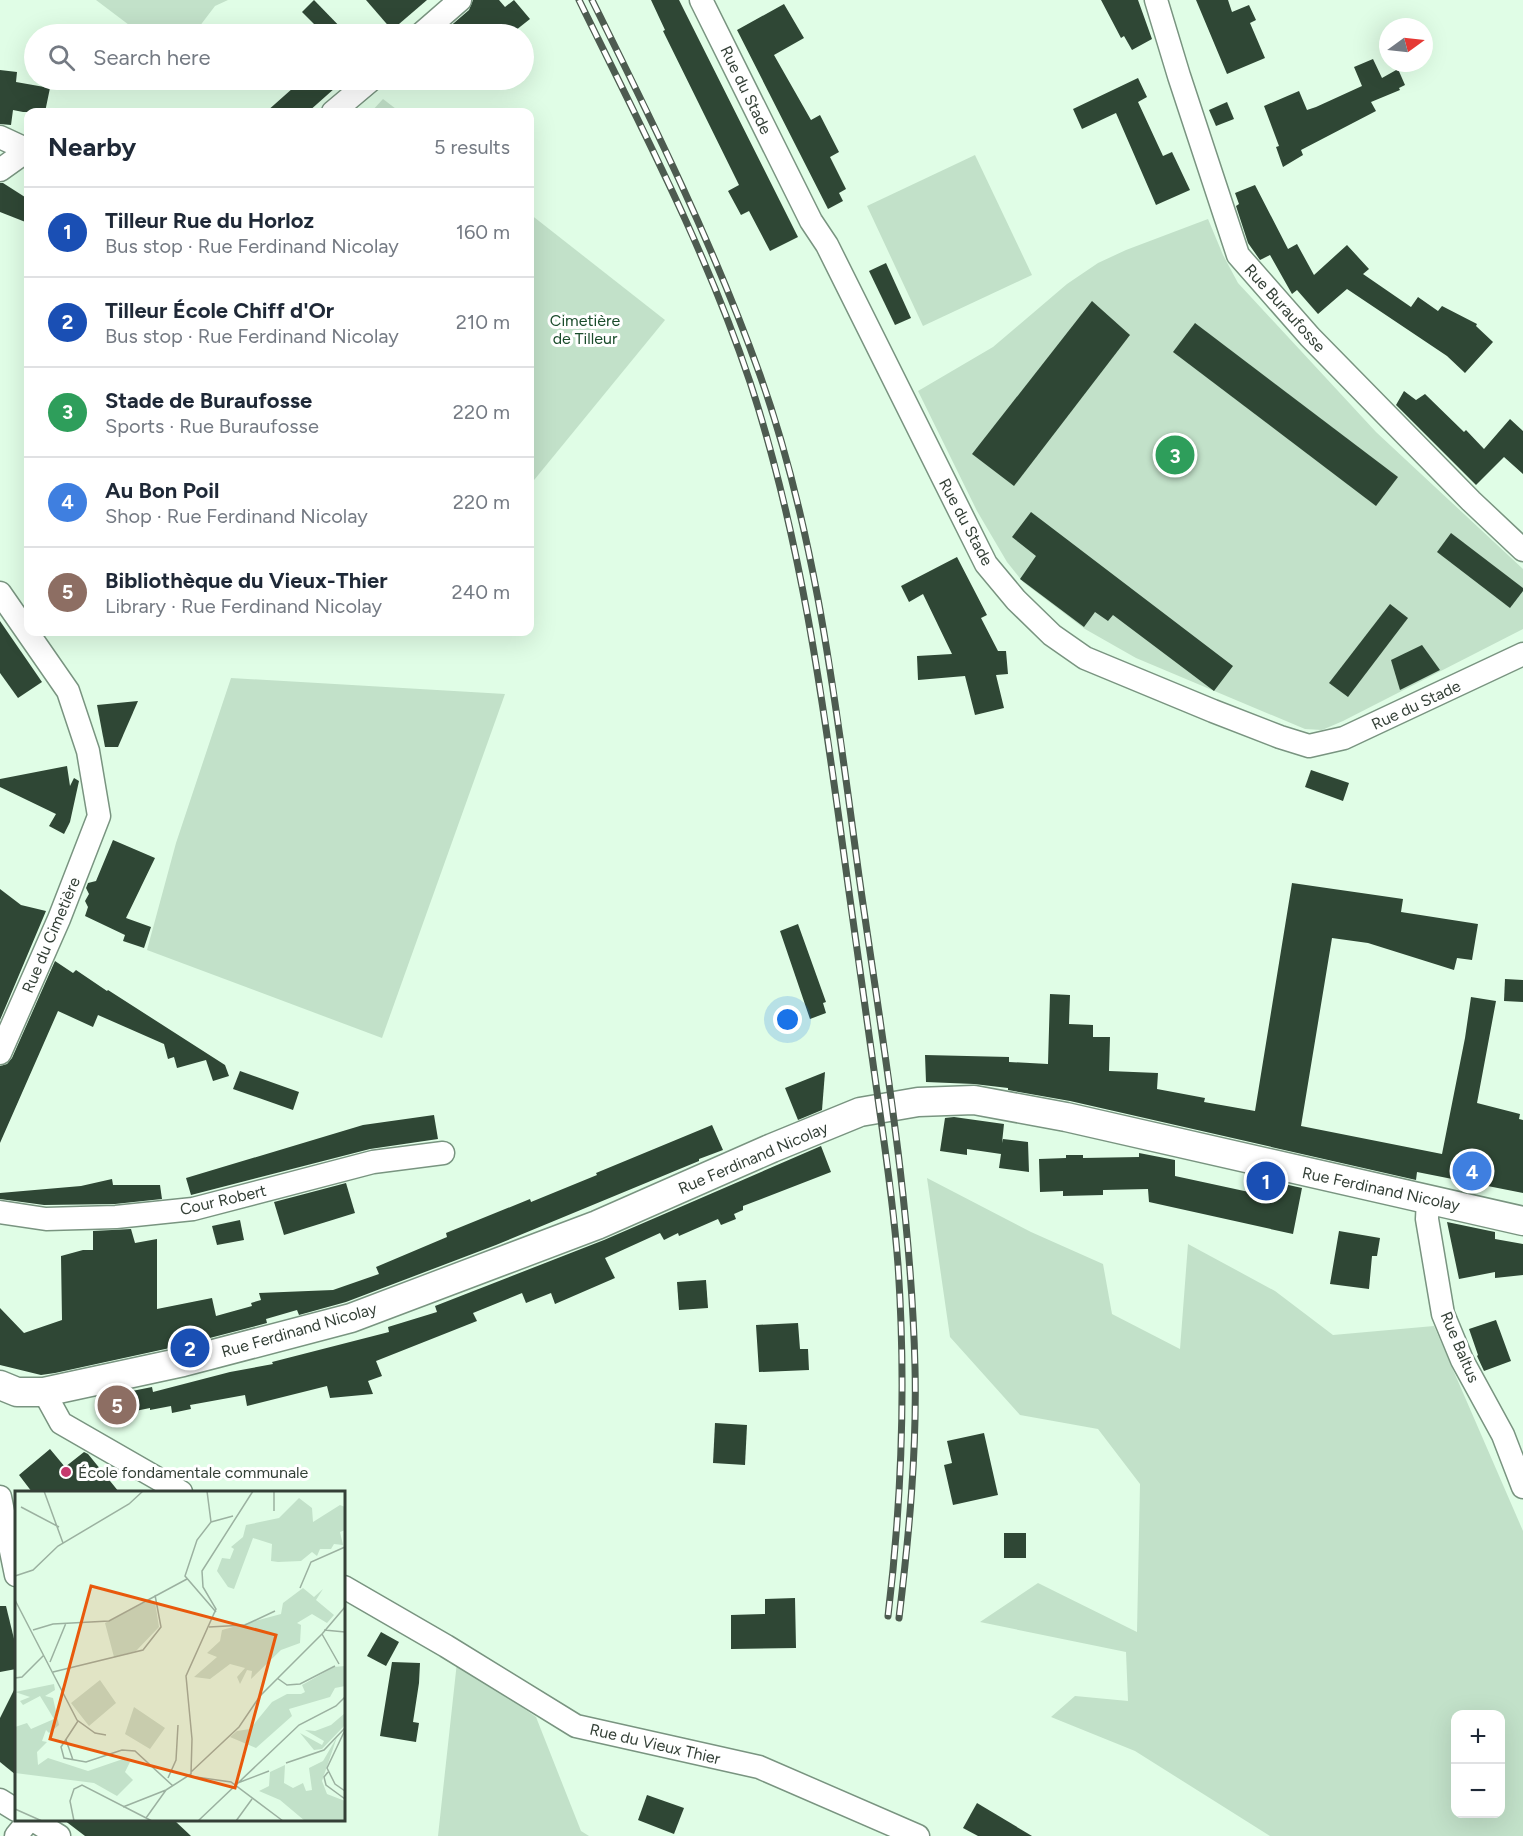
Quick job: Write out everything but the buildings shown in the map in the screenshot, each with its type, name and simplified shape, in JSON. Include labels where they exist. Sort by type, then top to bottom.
[{"type":"street","points":[[432,24],[460,0]]},
{"type":"street","name":"Rue du Stade","points":[[701,0],[811,221],[827,245],[986,564],[1016,600],[1052,635],[1085,658],[1213,711],[1309,746],[1344,738],[1523,654]]},
{"type":"street","name":"Rue Buraufosse","points":[[1156,0],[1238,255],[1310,337],[1471,501],[1523,550]]},
{"type":"street","points":[[338,108],[359,90]]},
{"type":"street","points":[[0,137],[24,148]]},
{"type":"street","points":[[0,170],[24,153]]},
{"type":"street","name":"Rue du Cimetière","points":[[0,592],[24,627]]},
{"type":"street","name":"Rue du Cimetière","points":[[0,1053],[59,919],[99,816],[88,751],[68,691],[30,636]]},
{"type":"street","name":"Rue Ferdinand Nicolay","points":[[0,1385],[18,1392],[44,1392],[183,1362],[351,1318],[597,1225],[860,1112],[918,1102],[974,1100],[1032,1110],[1523,1221]]},
{"type":"street","name":"Cour Robert","points":[[0,1212],[46,1219],[116,1217],[193,1209],[373,1162],[443,1154]]},
{"type":"street","name":"Rue Baltus","points":[[1428,1198],[1427,1219],[1443,1314],[1462,1360],[1503,1436],[1523,1487]]},
{"type":"street","points":[[44,1392],[61,1423],[179,1491]]},
{"type":"street","points":[[0,1497],[15,1570]]},
{"type":"street","name":"Rue du Vieux Thier","points":[[345,1588],[446,1646],[576,1726],[759,1767],[918,1836]]},
{"type":"street","points":[[0,1800],[15,1809]]},
{"type":"street","points":[[16,1836],[30,1821]]},
{"type":"street","points":[[32,1821],[40,1836]]},
{"type":"street","points":[[33,1821],[59,1836]]},
{"type":"green space","points":[[96,0],[228,0],[215,6],[201,24],[128,24]]},
{"type":"green space","points":[[383,99],[395,108],[375,108]]},
{"type":"green space","points":[[975,155],[1032,275],[923,326],[867,206]]},
{"type":"green space","name":"Cimetière de Tilleur","points":[[534,217],[665,320],[534,480]]},
{"type":"green space","points":[[1208,219],[1238,283],[1376,432],[1523,569],[1523,629],[1322,730],[1305,729],[1136,658],[1085,629],[1023,582],[1007,562],[977,511],[918,391],[993,347],[1067,284],[1098,263]]},
{"type":"green space","points":[[231,678],[505,694],[382,1038],[147,950],[176,843]]},
{"type":"green space","points":[[927,1178],[1031,1232],[1103,1264],[1112,1314],[1180,1349],[1188,1244],[1275,1291],[1333,1335],[1434,1326],[1523,1531],[1523,1836],[1270,1836],[1135,1751],[1051,1717],[1075,1696],[1128,1701],[1126,1652],[980,1622],[1038,1583],[1137,1632],[1140,1484],[1098,1429],[1020,1415],[950,1337]]},
{"type":"green space","points":[[457,1662],[536,1717],[581,1831],[589,1836],[438,1836]]},
{"type":"railway","points":[[579,0],[671,188],[733,333],[769,445],[812,638],[887,1161],[896,1244],[902,1397],[897,1528],[888,1616]]},
{"type":"railway","points":[[592,0],[703,232],[760,375],[780,436],[796,497],[822,622],[886,1059],[908,1244],[915,1367],[915,1430],[909,1524],[899,1618]]},
{"type":"place","name":"Stade de Buraufosse","points":[[1175,455]]},
{"type":"place","name":"Au Bon Poil","points":[[1472,1171]]},
{"type":"place","name":"Tilleur Rue du Horloz","points":[[1266,1181]]},
{"type":"place","name":"Tilleur École Chiff d'Or","points":[[190,1348]]},
{"type":"place","name":"Bibliothèque du Vieux-Thier","points":[[117,1405]]},
{"type":"place","name":"École fondamentale communale","points":[[66,1472]]}]
